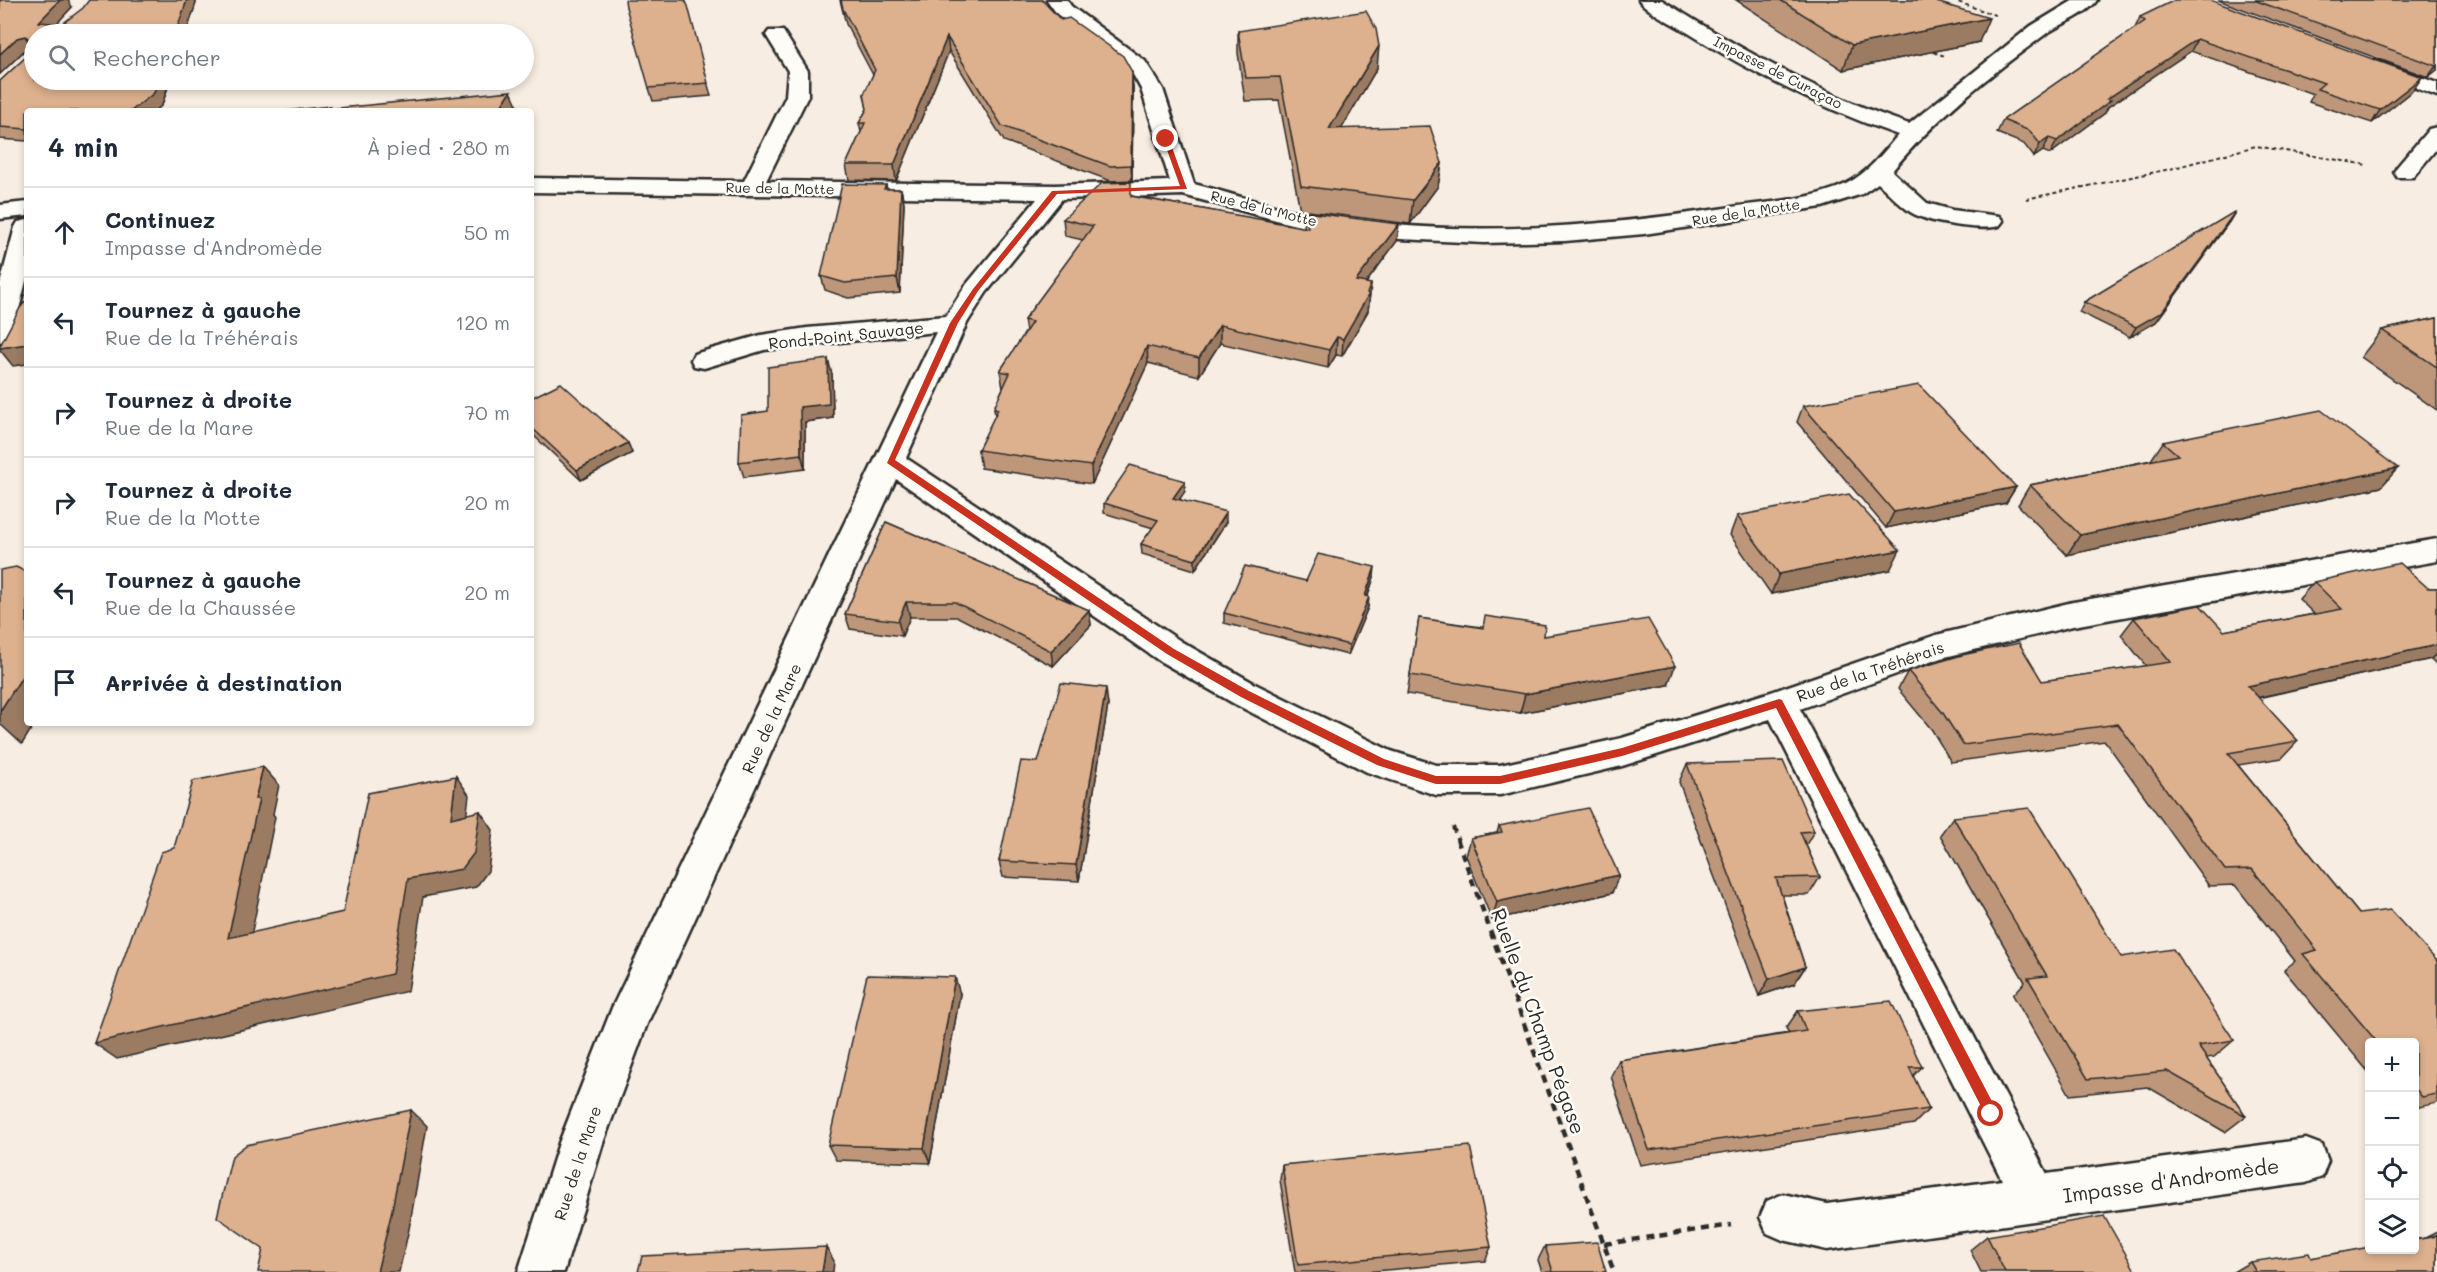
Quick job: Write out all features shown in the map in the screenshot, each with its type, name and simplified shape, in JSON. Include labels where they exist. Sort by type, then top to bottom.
[{"type":"street","points":[[1057,0],[1064,10],[1138,65],[1152,89],[1166,139],[1184,188]]},
{"type":"street","name":"Impasse de Curaçao","points":[[1649,0],[1683,22],[1813,92],[1912,132]]},
{"type":"street","name":"Rue de la Motte","points":[[534,185],[1055,192],[1184,188],[1302,220],[1400,232],[1484,236],[1565,234],[1644,227],[1822,200],[1854,189],[1879,172],[1912,132],[1988,69],[2038,30],[2088,0]]},
{"type":"street","points":[[752,187],[797,96],[798,71],[776,35]]},
{"type":"street","points":[[2359,61],[2437,90]]},
{"type":"street","points":[[2404,172],[2437,134]]},
{"type":"street","points":[[1879,172],[1919,208],[1950,217],[1991,221]]},
{"type":"street","name":"Rue de la Mare","points":[[541,1272],[581,1143],[627,1022],[954,323],[975,290],[1055,192]]},
{"type":"street","points":[[0,212],[24,209]]},
{"type":"street","points":[[0,334],[24,239]]},
{"type":"street","name":"Rond-Point Sauvage","points":[[704,360],[761,343],[807,336],[954,323]]},
{"type":"street","name":"Rue de la Tréhérais","points":[[890,461],[1170,651],[1245,694],[1380,762],[1436,780],[1500,780],[1622,752],[1779,703],[1936,647],[2073,614],[2437,550]]},
{"type":"street","points":[[1779,703],[2035,1198]]},
{"type":"street","name":"Impasse d'Andromède","points":[[1783,1218],[1827,1227],[2306,1161]]},
{"type":"path","points":[[1922,48],[1988,69]]},
{"type":"path","points":[[1991,221],[2031,196],[2170,169],[2256,146],[2404,172]]},
{"type":"path","name":"Ruelle du Champ Pégase","points":[[1436,780],[1614,1272]]},
{"type":"path","points":[[1604,1244],[1783,1218]]},
{"type":"building","points":[[0,0],[60,0],[39,22],[62,24],[24,24],[24,36],[17,38],[0,54]]},
{"type":"building","points":[[89,0],[187,0],[179,24],[62,24],[83,8]]},
{"type":"building","points":[[625,0],[685,0],[708,83],[649,88]]},
{"type":"building","points":[[841,0],[1042,0],[1061,20],[1069,18],[1123,56],[1132,72],[1131,165],[1110,166],[1002,126],[947,37],[894,165],[846,165],[865,123],[859,123],[867,109],[864,94],[875,70],[843,9]]},
{"type":"building","points":[[1780,0],[1930,0],[1989,18],[1852,45]]},
{"type":"building","points":[[2175,0],[2210,0],[2422,77],[2380,110],[2317,89],[2324,83],[2197,39],[2107,99],[2111,100],[2057,141],[2049,138],[2040,144],[2030,131],[2003,120],[2145,21],[2140,17]]},
{"type":"building","points":[[2254,0],[2437,0],[2437,65],[2436,66]]},
{"type":"building","points":[[1366,11],[1376,29],[1379,46],[1329,129],[1430,126],[1442,163],[1413,200],[1301,186],[1280,77],[1246,78],[1238,31]]},
{"type":"building","points":[[24,59],[24,90],[155,90],[135,108],[24,108],[24,129],[0,127],[0,81]]},
{"type":"building","points":[[511,91],[500,108],[339,108]]},
{"type":"building","points":[[1131,182],[1131,196],[1308,228],[1305,212],[1399,224],[1356,281],[1371,284],[1367,293],[1369,294],[1343,339],[1337,337],[1329,350],[1220,325],[1199,358],[1147,346],[1091,466],[978,450],[998,409],[994,408],[1010,373],[1000,371],[1032,322],[1024,320],[1093,226],[1063,219],[1102,183]]},
{"type":"building","points":[[842,184],[886,185],[884,189],[901,189],[897,278],[845,283],[821,276]]},
{"type":"building","points":[[2234,212],[2162,312],[2136,327],[2084,302]]},
{"type":"building","points":[[24,303],[24,344],[0,348],[0,346]]},
{"type":"building","points":[[2437,318],[2437,367],[2382,330]]},
{"type":"building","points":[[828,359],[829,404],[800,407],[801,454],[739,462],[741,415],[768,411],[768,367]]},
{"type":"building","points":[[561,383],[628,443],[577,470],[534,430],[534,396]]},
{"type":"building","points":[[1919,385],[2016,487],[1894,512],[1803,406]]},
{"type":"building","points":[[2321,410],[2398,468],[2080,535],[2030,485],[2178,455],[2163,442]]},
{"type":"building","points":[[1130,465],[1185,481],[1173,498],[1226,512],[1195,560],[1141,544],[1158,520],[1104,503]]},
{"type":"building","points":[[1849,494],[1900,550],[1779,574],[1737,516]]},
{"type":"building","points":[[886,522],[1089,610],[1051,651],[955,602],[906,602],[898,621],[845,614]]},
{"type":"building","points":[[1318,554],[1375,567],[1365,596],[1369,597],[1349,645],[1224,613],[1245,566],[1306,581]]},
{"type":"building","points":[[2400,563],[2428,588],[2437,588],[2437,645],[2248,686],[2298,741],[2228,753],[2359,914],[2390,910],[2437,961],[2437,1094],[2422,1097],[2419,1093],[2419,1038],[2374,1038],[2303,954],[2317,950],[2252,869],[2225,870],[2118,724],[1963,745],[1943,713],[1908,671],[1962,655],[2019,643],[2042,681],[2171,662],[2134,618],[2200,605],[2224,631],[2342,609],[2314,582]]},
{"type":"building","points":[[16,567],[24,571],[24,674],[0,711],[0,570]]},
{"type":"building","points":[[1485,616],[1545,625],[1544,636],[1648,619],[1675,666],[1525,694],[1410,675],[1419,618],[1483,628]]},
{"type":"building","points":[[1061,683],[1106,688],[1076,865],[999,861],[1021,761],[1038,762]]},
{"type":"building","points":[[1783,761],[1814,831],[1800,832],[1820,877],[1776,878],[1805,967],[1769,979],[1687,764]]},
{"type":"building","points":[[263,767],[255,799],[259,799],[228,938],[343,912],[368,793],[456,776],[451,818],[480,811],[474,853],[462,869],[408,879],[392,974],[94,1043],[161,852],[174,848],[193,781]]},
{"type":"building","points":[[1588,808],[1619,875],[1497,902],[1471,838],[1502,832],[1499,826]]},
{"type":"building","points":[[2029,808],[2121,957],[2173,949],[2234,1040],[2198,1046],[2246,1116],[2167,1071],[2088,1079],[2028,978],[2047,976],[1953,817]]},
{"type":"building","points":[[867,975],[955,977],[924,1148],[828,1145]]},
{"type":"building","points":[[1891,1001],[1922,1067],[1909,1067],[1929,1109],[1649,1150],[1619,1060],[1806,1031],[1798,1011]]},
{"type":"building","points":[[411,1110],[391,1215],[377,1272],[258,1272],[263,1249],[217,1217],[232,1156],[246,1145]]},
{"type":"building","points":[[1470,1146],[1491,1247],[1298,1265],[1282,1165]]},
{"type":"building","points":[[2104,1216],[2136,1272],[2005,1272],[1987,1236]]},
{"type":"building","points":[[2437,1236],[2437,1272],[2256,1272],[2250,1262],[2309,1253],[2311,1258],[2365,1248],[2365,1254],[2419,1254],[2419,1239]]},
{"type":"building","points":[[1597,1242],[1606,1272],[1553,1272],[1545,1246]]},
{"type":"building","points":[[826,1247],[822,1272],[638,1272],[642,1256]]},
{"type":"route","points":[[1166,139],[1184,188],[1115,192],[1055,192],[1004,258],[975,290],[954,323],[890,461],[1072,582],[1170,651],[1245,694],[1380,762],[1436,780],[1500,780],[1622,752],[1779,703],[1991,1114]]}]
